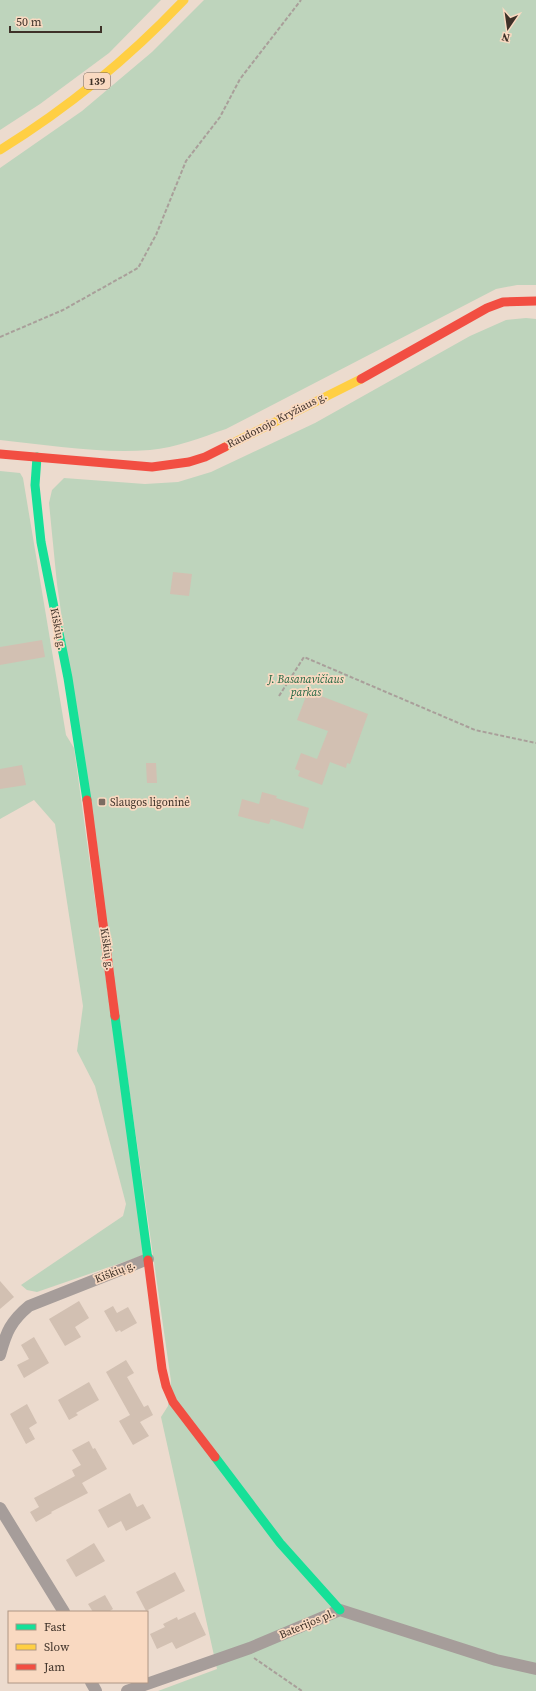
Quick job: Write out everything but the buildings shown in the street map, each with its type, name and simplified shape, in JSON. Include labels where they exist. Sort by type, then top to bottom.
[{"type":"street","name":"139","points":[[0,150],[62,109],[101,78],[146,40],[184,0]]},
{"type":"street","name":"Raudonojo Kryžiaus g.","points":[[0,454],[143,467],[166,467],[186,463],[205,457],[362,378],[487,308],[503,302],[536,301]]},
{"type":"street","name":"Kiškių g.","points":[[0,1355],[9,1327],[16,1317],[30,1306],[51,1296],[148,1259],[86,794],[68,678],[41,542],[35,485],[37,457]]},
{"type":"street","points":[[148,1259],[162,1369],[166,1386],[173,1402],[280,1543],[340,1610]]},
{"type":"street","points":[[0,1508],[63,1611]]},
{"type":"street","name":"Baterijos pl.","points":[[127,1691],[250,1648],[340,1610],[496,1660],[536,1669]]},
{"type":"path","points":[[0,337],[63,310],[138,268],[156,235],[186,161],[220,117],[240,80],[301,0]]},
{"type":"path","points":[[279,696],[304,657],[475,730],[536,743]]},
{"type":"path","points":[[250,1648],[254,1659],[302,1691]]},
{"type":"green space","points":[[0,0],[161,0],[109,53],[40,104],[0,130]]},
{"type":"green space","points":[[204,0],[536,0],[536,285],[517,285],[496,289],[226,429],[179,445],[150,450],[112,451],[0,440],[0,168],[82,111],[152,52]]},
{"type":"green space","name":"J. Basanavičiaus parkas","points":[[526,318],[536,319],[536,1691],[158,1691],[217,1669],[161,1417],[168,1406],[171,1381],[57,584],[49,503],[52,490],[64,478],[145,484],[178,482],[211,472],[315,423],[470,336],[506,320]]},
{"type":"green space","points":[[0,471],[20,473],[23,478],[66,735],[74,748],[144,1255],[37,1292],[27,1290],[21,1285],[123,1216],[126,1204],[95,1086],[77,1051],[83,1006],[55,824],[34,800],[0,819]]},
{"type":"traffic: fast","points":[[37,457],[35,485],[41,542],[68,678],[87,800]]},
{"type":"traffic: fast","points":[[115,1016],[148,1260]]},
{"type":"traffic: fast","points":[[215,1457],[280,1543],[340,1610]]},
{"type":"traffic: slow","points":[[0,150],[50,117],[97,81],[142,42],[184,0]]},
{"type":"traffic: slow","points":[[225,447],[361,379]]},
{"type":"traffic: jam","points":[[361,379],[487,308],[503,302],[536,301]]},
{"type":"traffic: jam","points":[[0,454],[152,467],[189,462],[205,457],[225,447]]},
{"type":"traffic: jam","points":[[87,800],[115,1016]]},
{"type":"traffic: jam","points":[[148,1260],[162,1369],[166,1386],[173,1402],[215,1457]]},
{"type":"place","name":"Slaugos ligoninė","points":[[102,802]]}]
